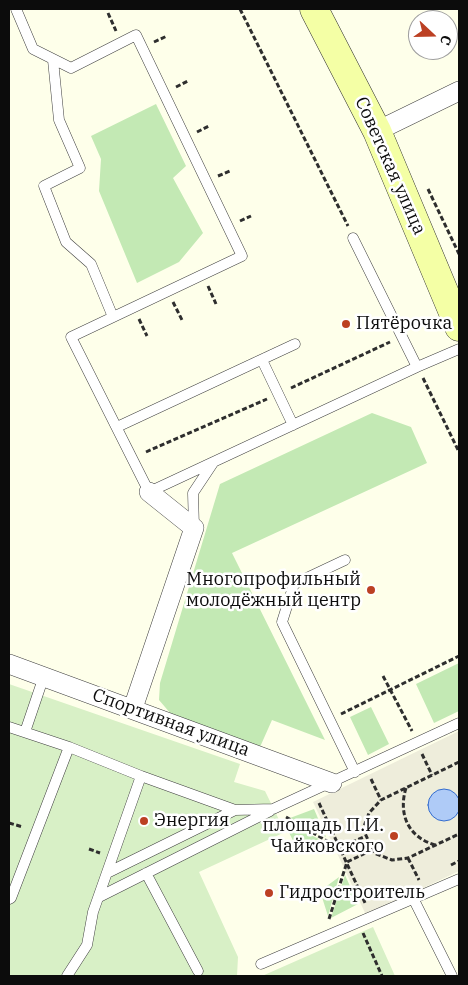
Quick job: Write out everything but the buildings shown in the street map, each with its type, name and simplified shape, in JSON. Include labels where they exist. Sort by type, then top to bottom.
[{"type":"main road","name":"Советская улица","points":[[314,9],[377,131],[459,327]]},
{"type":"street","points":[[377,131],[459,91]]},
{"type":"street","points":[[133,708],[194,528],[149,492]]},
{"type":"street","name":"Спортивная улица","points":[[9,664],[133,708],[329,791]]},
{"type":"lane","points":[[16,9],[33,50],[71,68],[136,35],[242,256],[71,337],[149,492],[459,349]]},
{"type":"lane","points":[[53,60],[59,120],[80,168],[44,186],[66,242],[91,264],[113,317]]},
{"type":"lane","points":[[353,238],[417,367]]},
{"type":"lane","points":[[117,427],[295,344]]},
{"type":"lane","points":[[262,360],[293,425]]},
{"type":"lane","points":[[194,528],[193,492],[214,461]]},
{"type":"lane","points":[[344,560],[294,584],[282,622],[355,772]]},
{"type":"lane","points":[[25,732],[44,676]]},
{"type":"lane","points":[[99,897],[273,809],[329,791],[355,772],[459,724]]},
{"type":"lane","points":[[9,727],[69,747],[141,776],[235,810],[273,809]]},
{"type":"lane","points":[[9,899],[69,747]]},
{"type":"lane","points":[[67,976],[87,945],[93,912],[141,776]]},
{"type":"lane","points":[[107,874],[235,810]]},
{"type":"lane","points":[[146,873],[198,971]]},
{"type":"lane","points":[[261,964],[414,900],[459,879]]},
{"type":"lane","points":[[414,900],[452,976]]},
{"type":"path","points":[[240,9],[353,238]]},
{"type":"path","points":[[417,367],[459,452]]},
{"type":"path","points":[[341,715],[459,656]]},
{"type":"path","points":[[383,676],[418,742]]},
{"type":"path","points":[[413,758],[429,750]]},
{"type":"path","points":[[422,754],[432,775]]},
{"type":"path","points":[[458,763],[381,800],[369,813],[363,829],[374,853],[392,860],[408,858],[459,834]]},
{"type":"path","points":[[362,782],[379,774]]},
{"type":"path","points":[[370,778],[381,800]]},
{"type":"path","points":[[406,788],[402,800],[403,809],[411,832],[426,842],[436,845]]},
{"type":"path","points":[[329,791],[318,804],[347,862],[365,905],[374,901]]},
{"type":"path","points":[[273,809],[339,848]]},
{"type":"path","points":[[339,848],[366,836]]},
{"type":"path","points":[[322,938],[347,862],[372,850]]},
{"type":"path","points":[[408,858],[419,880]]},
{"type":"path","points":[[443,869],[459,861]]},
{"type":"path","points":[[410,884],[427,876]]},
{"type":"path","points":[[359,923],[382,976]]},
{"type":"green space","points":[[156,104],[186,166],[173,178],[203,233],[179,262],[137,283],[99,191],[101,159],[91,136]]},
{"type":"green space","points":[[372,413],[411,427],[427,463],[232,553],[325,740],[272,720],[260,747],[171,714],[159,700],[160,683],[220,484]]},
{"type":"green space","points":[[459,663],[459,711],[434,723],[416,684]]},
{"type":"green space","name":"Энергия","points":[[9,684],[240,764],[234,782],[265,791],[285,832],[199,872],[238,957],[237,976],[9,976]]},
{"type":"green space","points":[[371,707],[389,744],[368,755],[350,717]]},
{"type":"green space","points":[[314,809],[326,837],[290,818]]},
{"type":"green space","points":[[284,822],[319,839],[297,849]]},
{"type":"green space","points":[[345,875],[358,904],[331,918]]},
{"type":"green space","points":[[339,877],[328,916],[320,891]]},
{"type":"green space","points":[[373,927],[395,976],[262,976]]},
{"type":"shaded area","name":"площадь П.И. Чайковского","points":[[459,731],[459,871],[366,915],[313,802]]},
{"type":"water","points":[[444,789],[456,793],[460,805],[456,817],[444,821],[432,817],[428,805],[432,793]]},
{"type":"place","name":"Пятёрочка","points":[[346,324]]},
{"type":"place","name":"Многопрофильный молодёжный центр","points":[[371,590]]},
{"type":"place","name":"Энергия","points":[[144,821]]},
{"type":"place","name":"площадь П.И. Чайковского","points":[[394,836]]},
{"type":"place","name":"Гидростроитель","points":[[269,893]]}]
